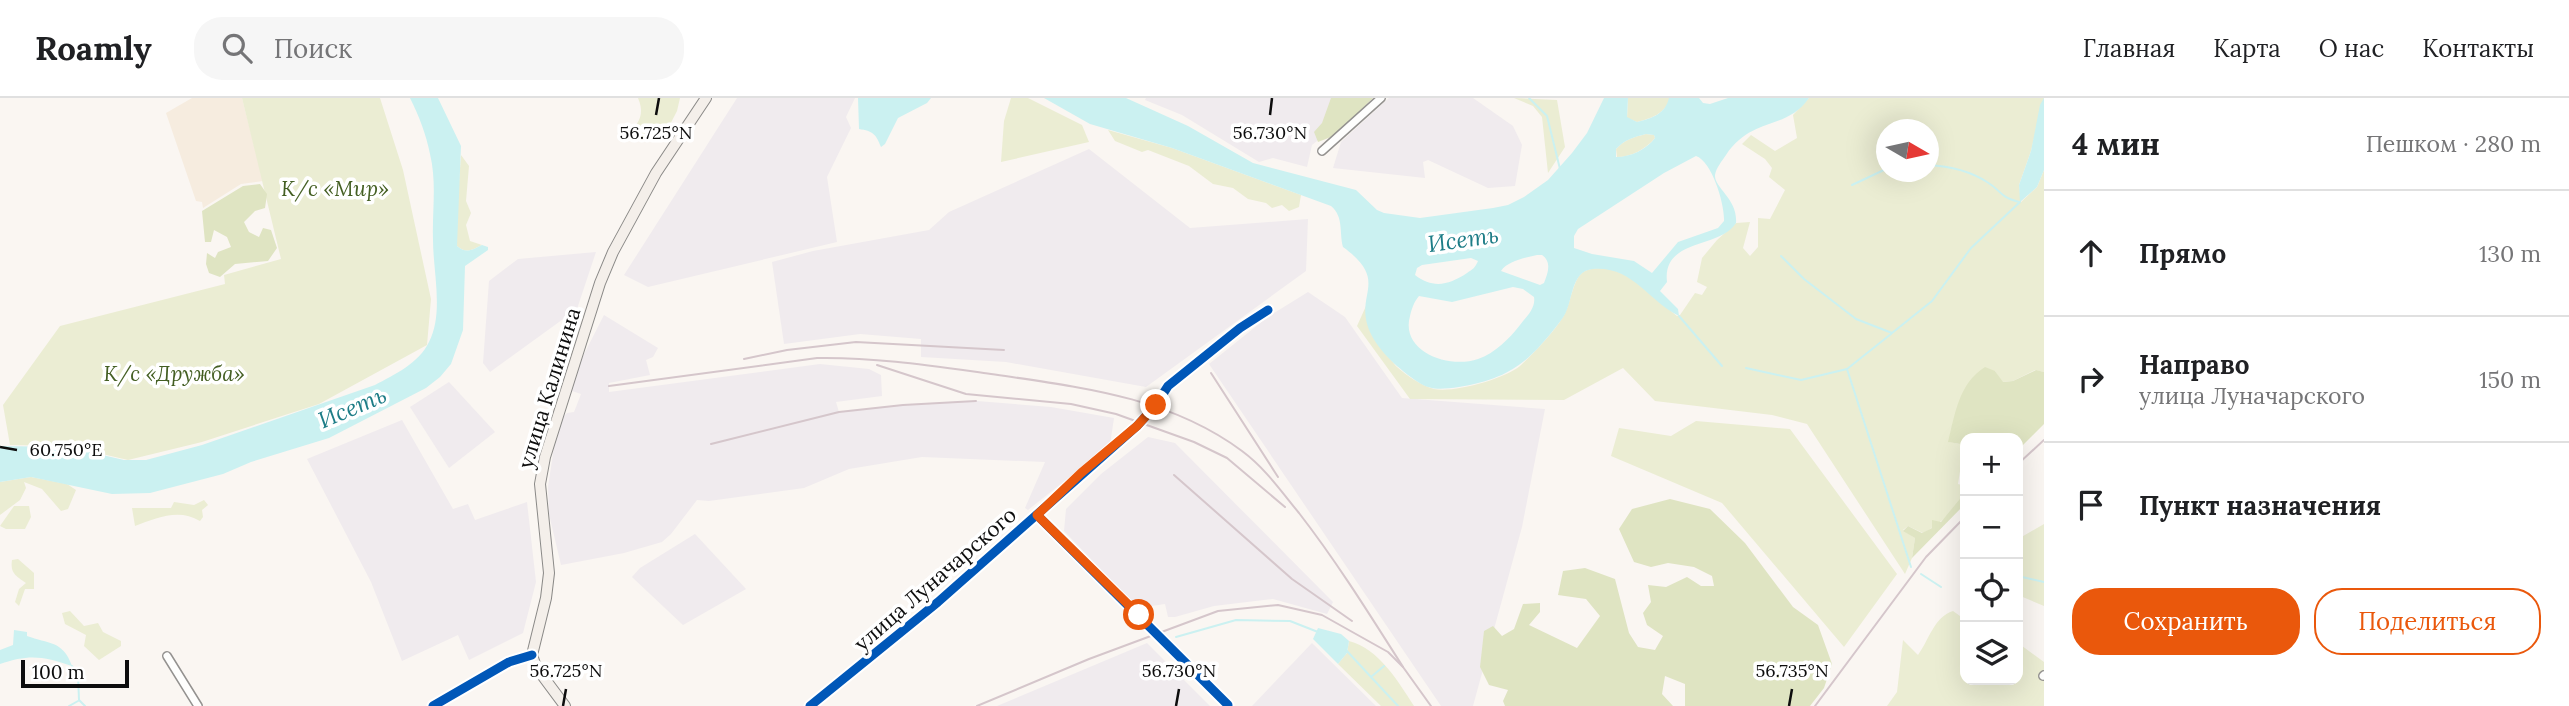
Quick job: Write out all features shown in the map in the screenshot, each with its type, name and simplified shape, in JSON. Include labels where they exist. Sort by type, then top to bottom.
[{"type":"main road","name":"улица Калинина","points":[[533,655],[549,573],[540,484],[552,434],[600,283],[613,252],[656,173],[706,98]]},
{"type":"main road","points":[[533,655],[536,667],[565,706]]},
{"type":"street","points":[[1321,151],[1381,98]]},
{"type":"street","name":"улица Луначарского","points":[[810,706],[937,603],[1137,426],[1156,405],[1168,386],[1240,328],[1268,310]]},
{"type":"street","points":[[1037,515],[1228,705]]},
{"type":"street","points":[[433,706],[509,662],[533,655]]},
{"type":"street","points":[[167,656],[198,706]]},
{"type":"shaded area","points":[[192,98],[242,98],[263,181],[241,184],[203,208],[202,202],[196,201],[166,113]]},
{"type":"shaded area","points":[[737,98],[855,98],[846,117],[851,128],[827,177],[837,242],[648,287],[624,275]]},
{"type":"shaded area","points":[[1341,98],[1322,137],[1312,145],[1307,167],[1273,158],[1259,162],[1182,115],[1145,100]]},
{"type":"shaded area","points":[[1389,98],[1473,98],[1513,126],[1522,145],[1515,186],[1488,188],[1428,160],[1423,162],[1425,178],[1333,168],[1341,142]]},
{"type":"shaded area","points":[[1089,149],[1190,228],[1308,219],[1306,271],[1146,387],[1006,362],[921,357],[921,339],[860,334],[784,344],[772,262],[813,251],[929,230],[949,212]]},
{"type":"shaded area","points":[[596,252],[577,309],[490,372],[483,363],[489,281],[518,259]]},
{"type":"shaded area","points":[[1308,292],[1345,317],[1402,398],[1545,409],[1522,527],[1473,706],[1441,706],[1209,364],[1269,316]]},
{"type":"shaded area","points":[[604,315],[658,348],[653,357],[646,360],[650,375],[609,383],[609,392],[820,364],[869,369],[881,375],[882,396],[836,402],[839,412],[977,401],[1051,407],[1114,418],[1110,445],[1028,510],[1025,508],[1045,462],[922,457],[849,469],[804,488],[709,501],[697,500],[662,542],[624,553],[561,565],[549,514],[548,487],[554,447],[561,419],[567,413],[574,412],[581,394],[572,391],[580,362]]},
{"type":"shaded area","points":[[449,382],[495,432],[449,468],[410,407]]},
{"type":"shaded area","points":[[402,420],[453,509],[468,504],[475,520],[527,502],[536,582],[523,633],[469,660],[458,635],[402,661],[371,582],[307,459]]},
{"type":"shaded area","points":[[1148,437],[1175,443],[1333,602],[1327,614],[1273,599],[1214,606],[1175,617],[1168,617],[1165,604],[1138,608],[1064,531],[1066,509],[1101,474]]},
{"type":"shaded area","points":[[695,534],[746,589],[683,625],[632,577],[640,568]]},
{"type":"shaded area","points":[[1147,643],[1210,706],[997,706]]},
{"type":"shaded area","points":[[1312,643],[1376,706],[1252,706]]},
{"type":"green space","points":[[242,98],[380,98],[403,170],[431,299],[427,345],[319,404],[202,442],[128,460],[68,446],[10,445],[3,405],[60,326],[225,284],[224,275],[281,259]]},
{"type":"green space","points":[[638,98],[680,98],[677,111],[663,138],[644,140],[634,128],[641,114]]},
{"type":"green space","points":[[1011,98],[1028,98],[1082,125],[1089,142],[1001,162],[1004,121]]},
{"type":"green space","points":[[1331,98],[1373,98],[1336,135],[1318,142],[1314,132],[1322,123]]},
{"type":"green space","points":[[1514,98],[1557,100],[1565,147],[1548,173],[1542,117],[1533,106]]},
{"type":"green space","points":[[1628,98],[1670,99],[1657,115],[1637,122],[1627,118]]},
{"type":"green space","points":[[1809,98],[2044,98],[2031,151],[2019,185],[2021,202],[2037,187],[2044,170],[2044,372],[2035,370],[2013,381],[2002,382],[1995,371],[1949,442],[1960,444],[1960,500],[1943,520],[1923,533],[1908,526],[1903,530],[1915,538],[1912,558],[1905,574],[1807,424],[1772,415],[1655,401],[1623,368],[1564,400],[1410,399],[1357,326],[1366,306],[1370,327],[1397,367],[1424,385],[1443,390],[1491,380],[1520,366],[1559,323],[1566,312],[1578,278],[1585,271],[1598,268],[1623,274],[1677,316],[1680,315],[1695,293],[1702,295],[1707,287],[1697,282],[1702,258],[1717,240],[1736,223],[1750,222],[1743,248],[1750,256],[1758,247],[1758,218],[1770,219],[1785,190],[1769,177],[1772,168],[1765,159],[1742,144],[1751,135],[1775,151],[1797,138],[1793,115]]},
{"type":"green space","points":[[1108,130],[1172,148],[1301,195],[1299,207],[1289,211],[1282,205],[1272,208],[1266,203],[1248,199],[1233,188],[1213,184],[1189,166],[1115,141]]},
{"type":"green space","points":[[1646,134],[1654,135],[1655,138],[1647,146],[1633,154],[1617,157],[1616,149],[1622,143]]},
{"type":"green space","points":[[461,155],[469,166],[466,201],[471,213],[466,225],[470,241],[482,245],[469,250],[457,246],[455,236]]},
{"type":"green space","points":[[260,184],[267,194],[265,208],[255,211],[244,222],[249,232],[259,237],[263,228],[271,230],[277,248],[268,261],[235,264],[220,277],[209,273],[207,253],[215,258],[218,252],[231,247],[227,237],[214,230],[211,242],[205,242],[202,211],[243,186]]},
{"type":"green space","points":[[1985,367],[1995,371],[2003,382],[2013,381],[2036,370],[2044,372],[2044,424],[2023,445],[2023,433],[1960,433],[1960,444],[1948,442],[1964,390]]},
{"type":"green space","points":[[1696,421],[1790,429],[1897,574],[1844,647],[1722,503],[1611,456],[1619,428],[1671,436]]},
{"type":"green space","points":[[31,477],[67,484],[76,490],[68,509],[61,511],[42,489],[24,482],[26,488],[20,500],[0,515],[0,482]]},
{"type":"green space","points":[[1670,499],[1710,509],[1745,543],[1793,607],[1818,625],[1832,664],[1824,688],[1810,706],[1685,706],[1685,684],[1665,676],[1662,694],[1673,706],[1505,706],[1503,701],[1508,690],[1489,685],[1480,667],[1484,631],[1493,626],[1502,636],[1514,629],[1523,604],[1540,603],[1540,612],[1529,625],[1577,648],[1600,616],[1586,599],[1558,595],[1563,571],[1585,568],[1615,579],[1629,633],[1638,647],[1655,650],[1663,636],[1647,625],[1643,613],[1651,602],[1648,585],[1666,587],[1687,577],[1701,586],[1714,586],[1712,576],[1694,567],[1668,563],[1651,567],[1634,562],[1619,529],[1632,509]]},
{"type":"green space","points":[[1960,499],[1960,509],[1912,558],[1915,538],[1903,531],[1908,526],[1922,533],[1932,528],[1932,520],[1941,522]]},
{"type":"green space","points":[[204,500],[208,505],[202,510],[203,517],[200,521],[176,515],[159,517],[135,526],[132,508],[171,508],[174,502],[194,505]]},
{"type":"green space","points":[[14,506],[29,506],[31,517],[25,529],[6,529],[0,526]]},
{"type":"green space","points":[[2044,524],[2044,606],[2023,597],[2023,536]]},
{"type":"green space","points":[[18,559],[34,573],[34,589],[25,589],[19,606],[15,602],[19,589],[26,583],[13,571],[12,560]]},
{"type":"green space","points":[[70,611],[84,626],[98,623],[103,632],[121,641],[121,646],[99,660],[84,646],[86,635],[65,624],[62,613]]},
{"type":"green space","points":[[1953,611],[1960,616],[1960,685],[2023,685],[2023,647],[2044,662],[2041,675],[2044,677],[2044,706],[1887,706],[1897,692],[1903,640],[1918,655],[1936,624]]},
{"type":"green space","points":[[1349,641],[1379,658],[1414,706],[1381,706],[1338,664],[1347,653]]},
{"type":"water","name":"Исеть","points":[[410,98],[438,98],[461,146],[457,246],[466,251],[482,245],[488,247],[488,250],[465,266],[463,330],[451,364],[440,377],[426,388],[329,438],[251,462],[223,474],[150,493],[112,494],[31,477],[0,482],[0,446],[68,447],[124,460],[146,460],[202,445],[375,385],[405,368],[419,356],[429,342],[436,318],[434,186],[426,139]]},
{"type":"water","points":[[858,98],[931,98],[927,103],[898,118],[881,147],[873,134],[859,129]]},
{"type":"water","name":"Исеть","points":[[1044,98],[1126,98],[1188,126],[1253,163],[1356,190],[1377,210],[1420,218],[1508,205],[1524,197],[1548,180],[1572,153],[1587,133],[1604,98],[1628,98],[1627,117],[1637,122],[1658,114],[1665,108],[1669,98],[1699,98],[1703,103],[1710,104],[1728,98],[1809,98],[1790,115],[1747,134],[1736,143],[1719,165],[1716,180],[1733,207],[1736,223],[1718,237],[1682,251],[1673,258],[1668,268],[1667,282],[1660,291],[1678,309],[1679,316],[1619,273],[1593,269],[1585,271],[1576,282],[1566,313],[1529,357],[1506,373],[1493,378],[1442,389],[1428,387],[1411,377],[1391,360],[1374,339],[1366,319],[1368,279],[1357,259],[1343,247],[1338,215],[1331,206],[1172,148],[1090,124]],"holes":[[[1646,134],[1654,135],[1655,138],[1638,152],[1616,157],[1616,149],[1630,139]],[[1696,156],[1702,160],[1712,175],[1722,205],[1724,221],[1718,228],[1678,242],[1652,273],[1634,261],[1574,248],[1574,236],[1578,229],[1664,173]],[[1537,255],[1545,258],[1548,272],[1544,283],[1540,285],[1501,271],[1512,262]],[[1471,258],[1478,261],[1474,268],[1460,277],[1441,284],[1428,282],[1415,275],[1417,268]],[[1513,287],[1523,289],[1534,297],[1534,301],[1525,319],[1496,349],[1478,359],[1454,362],[1429,355],[1412,339],[1409,329],[1410,316],[1419,296],[1452,302]]]},
{"type":"water","points":[[2044,98],[2044,170],[2037,187],[2020,202],[2019,185],[2031,151],[2040,105]]},
{"type":"water","points":[[1318,628],[1341,634],[1349,641],[1347,653],[1338,664],[1313,639]]},
{"type":"water","points":[[14,630],[27,632],[27,636],[59,647],[72,666],[36,657],[0,664],[0,650],[13,645]]},
{"type":"waterway","points":[[1529,98],[1547,116],[1560,169]]},
{"type":"waterway","points":[[1939,166],[1980,178],[2007,198],[2019,202]]},
{"type":"waterway","points":[[1852,185],[1876,174]]},
{"type":"waterway","points":[[1781,256],[1804,279],[1856,319],[1892,333],[1932,301],[1971,248],[2020,202]]},
{"type":"waterway","points":[[1679,316],[1722,366]]},
{"type":"waterway","points":[[1746,368],[1801,380],[1847,369],[1891,334]]},
{"type":"waterway","points":[[1847,369],[1911,567]]},
{"type":"waterway","points":[[1921,574],[1941,587]]},
{"type":"waterway","points":[[2023,577],[2044,582]]},
{"type":"waterway","points":[[1176,637],[1236,620],[1290,621],[1318,632]]},
{"type":"waterway","points":[[1346,650],[1371,677]]},
{"type":"waterway","points":[[72,666],[78,675],[79,700],[85,706]]},
{"type":"waterway","points":[[1384,666],[1371,677],[1398,706]]},
{"type":"waterway","points":[[69,706],[78,701]]},
{"type":"railway","points":[[744,359],[787,350],[856,342],[1004,350]]},
{"type":"railway","points":[[609,386],[817,358],[839,358],[926,365],[1057,384],[1153,406],[1214,432],[1242,451],[1265,472],[1327,550],[1403,667]]},
{"type":"railway","points":[[877,365],[966,394],[1071,404],[1116,414],[1194,442],[1227,458],[1285,507]]},
{"type":"railway","points":[[1211,373],[1278,477]]},
{"type":"railway","points":[[711,444],[839,412],[976,401]]},
{"type":"railway","points":[[2023,459],[2044,440]]},
{"type":"railway","points":[[1174,475],[1292,579],[1352,621]]},
{"type":"railway","points":[[1815,706],[1926,557],[1960,522]]},
{"type":"railway","points":[[977,706],[1089,659],[1218,611],[1278,605],[1322,615],[1388,652],[1403,667],[1431,706]]},
{"type":"cycle path","points":[[810,706],[938,602],[1137,426],[1156,405],[1168,386],[1240,328],[1268,310]]},
{"type":"cycle path","points":[[1037,515],[1228,705]]},
{"type":"cycle path","points":[[433,706],[509,662],[532,655]]},
{"type":"route","points":[[1139,615],[1037,515],[1081,473],[1137,426],[1156,405]]},
{"type":"park label","name":"К/с «Мир»","points":[[335,188]]},
{"type":"park label","name":"К/с «Дружба»","points":[[174,373]]}]
